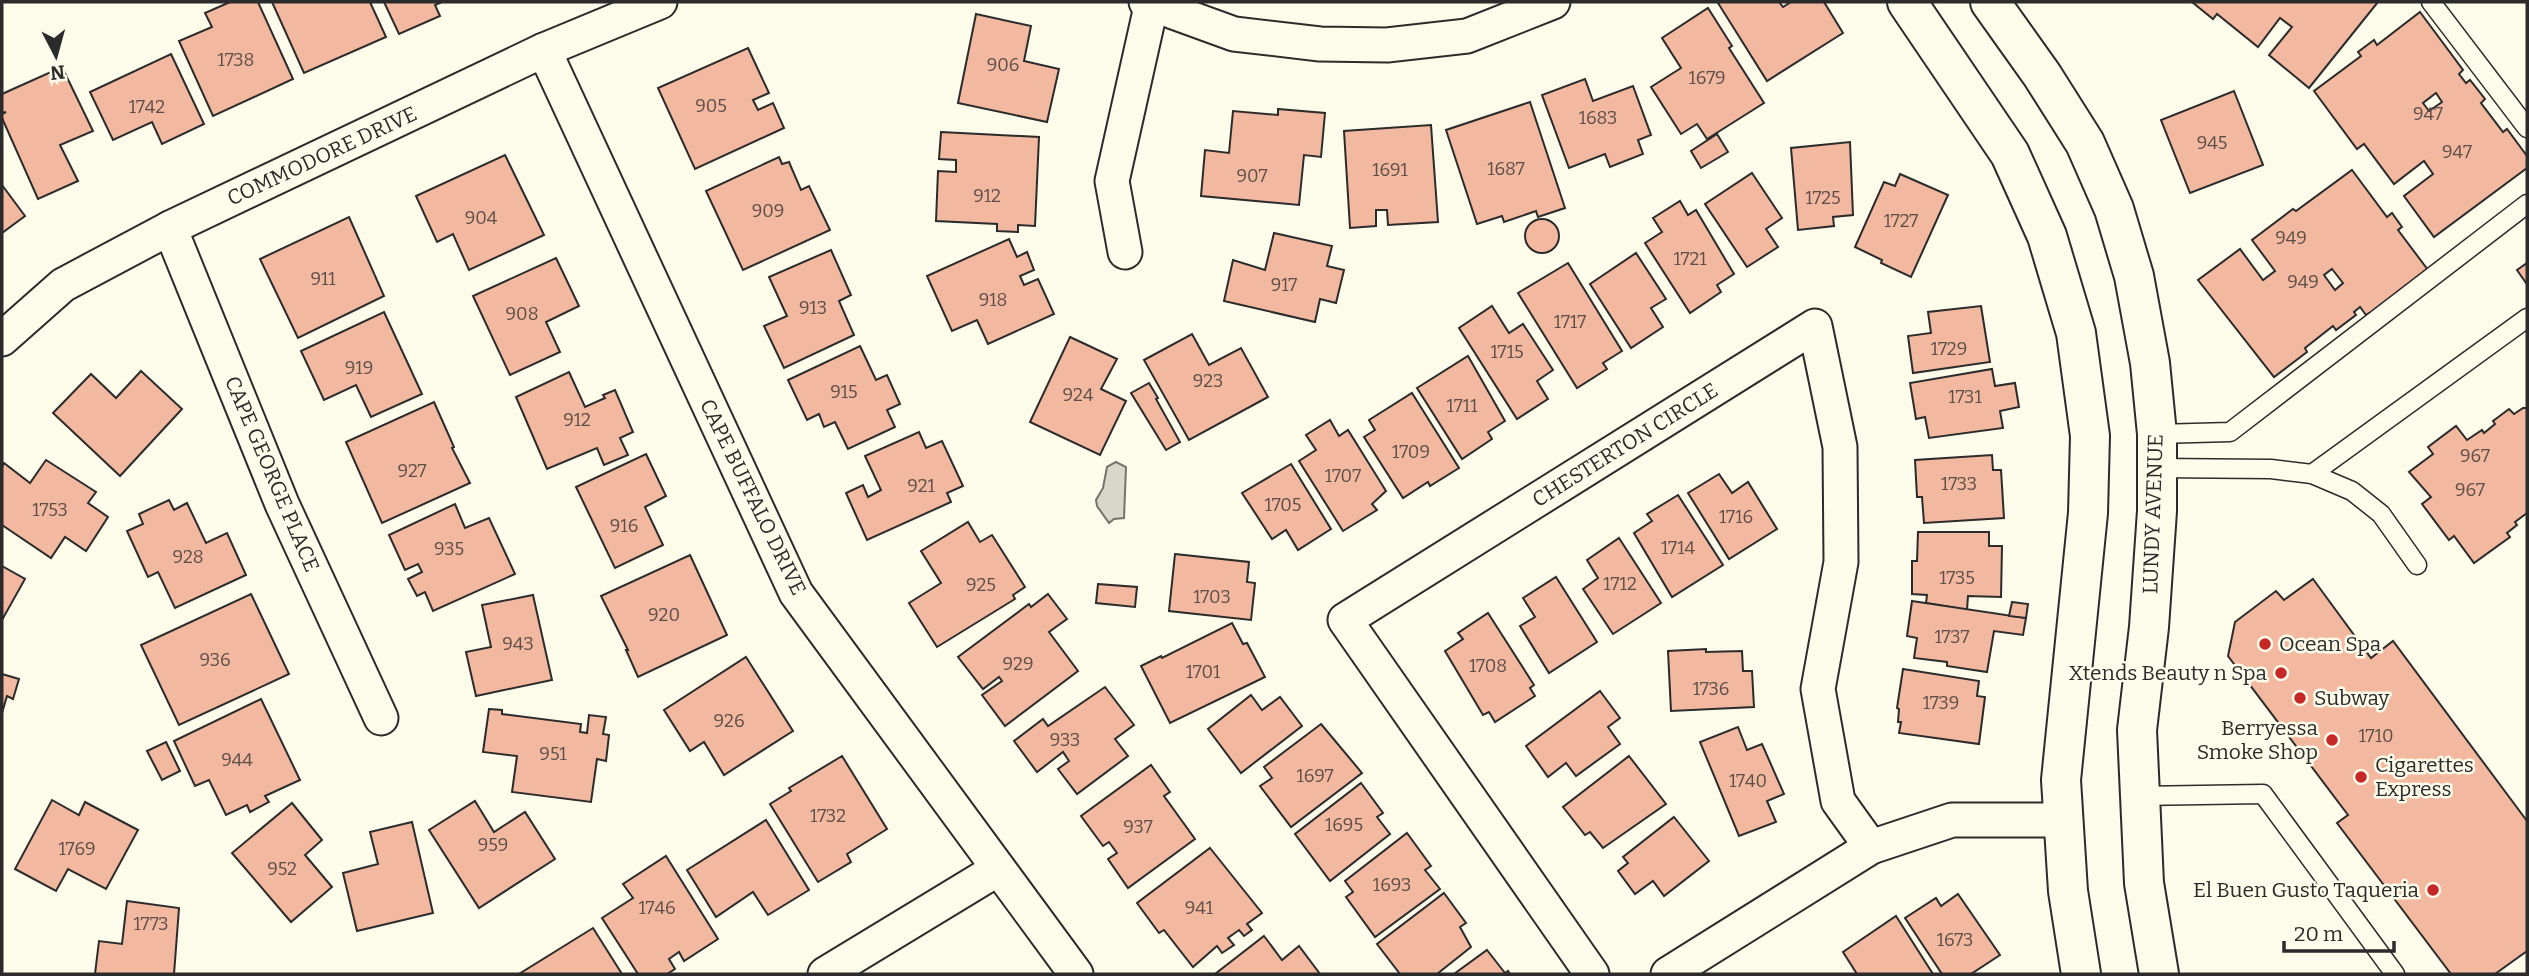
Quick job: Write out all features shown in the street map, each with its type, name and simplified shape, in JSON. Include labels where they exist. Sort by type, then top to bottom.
[{"type":"main road","points":[[1907,2],[2014,163],[2047,236],[2077,333],[2090,436],[2088,513],[2061,780],[2068,891],[2081,974]]},
{"type":"main road","name":"LUNDY AVENUE","points":[[1990,2],[2042,75],[2085,143],[2114,209],[2134,276],[2150,363],[2157,451],[2157,511],[2149,627],[2137,730],[2144,883],[2159,974]]},
{"type":"street","name":"COMMODORE DRIVE","points":[[2,339],[63,285],[170,228],[544,50],[660,2]]},
{"type":"street","points":[[1125,252],[1112,181],[1150,2],[1234,33],[1320,44],[1387,45],[1467,36],[1553,2]]},
{"type":"street","name":"CAPE BUFFALO DRIVE","points":[[544,50],[796,593],[1076,974]]},
{"type":"street","name":"CAPE GEORGE PLACE","points":[[170,228],[282,504],[381,718]]},
{"type":"street","name":"CHESTERTON CIRCLE","points":[[1592,974],[1345,620],[1815,326],[1840,447],[1841,562],[1818,689],[1838,801],[1871,847]]},
{"type":"street","points":[[1668,974],[1871,847],[1952,820],[2063,820]]},
{"type":"street","points":[[825,974],[998,869]]},
{"type":"lane","points":[[2431,2],[2527,128]]},
{"type":"lane","points":[[2157,451],[2230,432],[2527,204]]},
{"type":"lane","points":[[2312,474],[2527,318]]},
{"type":"lane","points":[[2157,451],[2312,474],[2352,491],[2381,514],[2417,565]]},
{"type":"lane","points":[[2138,796],[2263,794],[2395,974]]},
{"type":"shaded area","points":[[1116,462],[1126,467],[1124,518],[1114,519],[1109,523],[1096,500],[1103,488],[1107,467]]},
{"type":"building","points":[[230,2],[258,2],[293,79],[213,116],[179,41],[212,27],[205,13]]},
{"type":"building","points":[[272,2],[370,2],[386,37],[304,73]]},
{"type":"building","points":[[384,2],[442,2],[435,5],[440,16],[399,34]]},
{"type":"building","points":[[1779,2],[1783,7],[1791,2],[1824,2],[1843,33],[1767,81],[1718,3]]},
{"type":"building","points":[[2192,2],[2378,2],[2309,88],[2269,55],[2292,27],[2280,18],[2258,47],[2217,14],[2213,19]]},
{"type":"building","points":[[1708,8],[1732,46],[1729,48],[1764,103],[1707,139],[1697,124],[1681,134],[1651,87],[1681,68],[1662,38]]},
{"type":"building","points":[[2420,12],[2463,70],[2459,74],[2466,83],[2470,80],[2485,99],[2481,103],[2503,132],[2507,129],[2527,156],[2527,168],[2434,237],[2404,196],[2433,174],[2424,161],[2394,184],[2364,144],[2357,149],[2314,91],[2361,56],[2358,52],[2374,40],[2377,45]],"holes":[[[2436,93],[2442,102],[2429,111],[2423,103]]]},
{"type":"building","points":[[976,14],[1031,26],[1024,61],[1059,69],[1047,122],[958,103]]},
{"type":"building","points":[[748,48],[769,93],[753,100],[758,110],[773,103],[784,128],[695,169],[658,88]]},
{"type":"building","points":[[171,54],[204,124],[162,144],[152,122],[113,140],[90,92]]},
{"type":"building","points":[[62,67],[93,131],[60,145],[78,181],[38,199],[2,118],[2,114],[6,112],[2,113],[2,94]]},
{"type":"building","points":[[1585,79],[1593,101],[1633,86],[1651,135],[1638,140],[1643,154],[1610,167],[1605,154],[1569,168],[1542,95]]},
{"type":"building","points":[[2234,91],[2263,165],[2190,193],[2161,120]]},
{"type":"building","points":[[1530,102],[1565,208],[1538,217],[1536,211],[1504,222],[1502,216],[1477,224],[1446,130]]},
{"type":"building","points":[[1278,109],[1325,113],[1321,157],[1304,155],[1299,205],[1201,196],[1205,150],[1229,153],[1233,111],[1278,115]]},
{"type":"building","points":[[1431,125],[1438,222],[1388,225],[1387,210],[1376,210],[1376,226],[1350,228],[1344,131]]},
{"type":"building","points":[[941,132],[1039,137],[1035,226],[1018,225],[1018,232],[997,231],[997,224],[936,221],[938,171],[956,172],[956,160],[939,159]]},
{"type":"building","points":[[1717,134],[1728,152],[1701,168],[1691,151]]},
{"type":"building","points":[[1850,142],[1853,215],[1833,217],[1834,226],[1798,230],[1791,148]]},
{"type":"building","points":[[505,155],[544,235],[469,270],[453,234],[437,242],[416,196]]},
{"type":"building","points":[[779,157],[782,164],[789,162],[801,190],[809,186],[830,230],[743,270],[706,191]]},
{"type":"building","points":[[2352,170],[2387,217],[2392,213],[2402,227],[2398,230],[2431,274],[2373,318],[2369,313],[2366,315],[2360,307],[2354,312],[2356,315],[2336,330],[2333,326],[2305,348],[2307,352],[2274,377],[2198,280],[2240,249],[2263,280],[2275,271],[2252,240],[2293,209],[2296,211]],"holes":[[[2332,269],[2343,283],[2335,290],[2324,275]]]},
{"type":"building","points":[[1752,173],[1782,218],[1766,229],[1778,247],[1747,267],[1705,204]]},
{"type":"building","points":[[1900,174],[1948,195],[1911,277],[1855,247],[1884,182],[1895,186]]},
{"type":"building","points":[[2,185],[25,216],[2,233]]},
{"type":"building","points":[[1680,201],[1688,215],[1696,210],[1734,274],[1717,285],[1721,292],[1690,313],[1645,243],[1662,232],[1653,218]]},
{"type":"building","points":[[349,217],[384,296],[298,338],[260,259]]},
{"type":"building","points":[[1542,219],[1554,224],[1559,236],[1554,248],[1542,253],[1530,248],[1525,236],[1530,224]]},
{"type":"building","points":[[1274,233],[1332,246],[1327,266],[1344,270],[1336,303],[1320,299],[1315,322],[1224,301],[1233,260],[1265,270]]},
{"type":"building","points":[[1009,239],[1017,257],[1027,252],[1034,270],[1020,276],[1024,285],[1038,279],[1054,314],[988,344],[977,320],[952,331],[927,276]]},
{"type":"building","points":[[831,250],[851,295],[839,301],[854,335],[784,368],[764,326],[787,316],[769,277]]},
{"type":"building","points":[[1636,253],[1666,299],[1651,308],[1663,327],[1631,348],[1590,284]]},
{"type":"building","points":[[556,258],[579,306],[546,322],[560,352],[510,375],[473,296]]},
{"type":"building","points":[[1568,263],[1622,351],[1603,363],[1607,369],[1577,388],[1518,293]]},
{"type":"building","points":[[2527,263],[2527,282],[2526,283],[2517,270]]},
{"type":"building","points":[[1492,306],[1509,333],[1523,324],[1553,370],[1537,381],[1548,399],[1517,419],[1459,328]]},
{"type":"building","points":[[1981,306],[1990,362],[1913,373],[1908,336],[1931,333],[1928,312]]},
{"type":"building","points":[[384,312],[422,394],[371,417],[356,385],[324,400],[301,351]]},
{"type":"building","points":[[1192,334],[1209,365],[1241,348],[1268,397],[1189,440],[1144,360]]},
{"type":"building","points":[[1070,337],[1117,359],[1101,389],[1126,401],[1100,455],[1030,422]]},
{"type":"building","points":[[860,346],[876,380],[887,375],[900,404],[887,410],[895,427],[848,449],[835,422],[824,427],[819,414],[807,420],[788,380]]},
{"type":"building","points":[[1468,356],[1505,421],[1488,432],[1492,439],[1462,459],[1417,388]]},
{"type":"building","points":[[1992,369],[1995,386],[2015,383],[2019,407],[2000,411],[2003,428],[1929,438],[1925,417],[1916,419],[1910,383]]},
{"type":"building","points":[[141,371],[182,409],[120,476],[53,413],[91,374],[116,398]]},
{"type":"building","points":[[569,372],[585,407],[615,390],[633,432],[620,438],[628,455],[604,465],[597,448],[547,469],[516,397]]},
{"type":"building","points":[[1149,383],[1180,442],[1166,450],[1131,393]]},
{"type":"building","points":[[1412,393],[1459,468],[1430,486],[1428,482],[1403,498],[1364,437],[1375,430],[1369,420]]},
{"type":"building","points":[[434,402],[454,447],[452,448],[470,483],[382,523],[346,442]]},
{"type":"building","points":[[2527,408],[2527,513],[2515,522],[2517,525],[2507,533],[2510,537],[2474,563],[2454,536],[2449,540],[2422,504],[2431,497],[2409,472],[2433,454],[2428,447],[2456,426],[2467,440],[2482,430],[2484,433],[2495,424],[2493,421],[2509,409],[2514,414]]},
{"type":"building","points":[[1330,420],[1339,436],[1348,430],[1386,491],[1372,504],[1377,510],[1343,531],[1299,461],[1316,450],[1306,435]]},
{"type":"building","points":[[919,432],[926,448],[942,441],[963,486],[947,493],[951,502],[867,540],[846,493],[863,485],[868,497],[881,490],[865,456]]},
{"type":"building","points":[[646,454],[666,496],[645,507],[663,545],[615,568],[576,487]]},
{"type":"building","points":[[1992,455],[1993,470],[2001,470],[2004,518],[1924,523],[1922,497],[1917,497],[1915,460]]},
{"type":"building","points":[[46,460],[96,492],[88,503],[108,517],[86,551],[65,537],[51,558],[2,525],[4,463],[30,483]]},
{"type":"building","points":[[1291,464],[1331,529],[1298,550],[1286,530],[1272,539],[1242,493]]},
{"type":"building","points":[[1719,474],[1732,493],[1748,482],[1777,529],[1729,559],[1688,493]]},
{"type":"building","points":[[1678,495],[1723,565],[1672,597],[1634,533],[1652,521],[1647,514]]},
{"type":"building","points":[[169,500],[174,510],[187,503],[206,543],[227,533],[246,575],[175,608],[158,572],[148,577],[127,531],[143,524],[139,514]]},
{"type":"building","points":[[455,504],[465,528],[489,518],[515,574],[433,611],[425,592],[417,596],[408,579],[422,572],[418,564],[405,570],[389,535]]},
{"type":"building","points":[[968,522],[980,542],[992,535],[1025,587],[1013,595],[1015,599],[937,647],[909,603],[941,583],[921,551]]},
{"type":"building","points":[[1918,532],[1989,532],[1989,546],[2002,546],[2001,597],[1968,596],[1967,610],[1926,603],[1927,595],[1912,594],[1912,561],[1917,561]]},
{"type":"building","points":[[1619,538],[1661,603],[1613,634],[1583,589],[1598,578],[1587,560]]},
{"type":"building","points":[[1175,554],[1249,562],[1247,582],[1255,583],[1251,620],[1169,611]]},
{"type":"building","points":[[690,555],[727,635],[638,677],[628,650],[601,596]]},
{"type":"building","points":[[2,566],[25,579],[2,620]]},
{"type":"building","points":[[1556,577],[1597,642],[1549,673],[1520,626],[1535,617],[1523,598]]},
{"type":"building","points":[[2313,579],[2371,658],[2393,641],[2527,821],[2527,951],[2495,974],[2451,974],[2337,823],[2348,815],[2228,656],[2235,622],[2276,591],[2284,600]]},
{"type":"building","points":[[1098,584],[1137,587],[1135,607],[1096,603]]},
{"type":"building","points":[[251,594],[289,674],[179,725],[141,645]]},
{"type":"building","points":[[1048,594],[1067,619],[1049,632],[1078,671],[1005,726],[982,695],[1002,681],[999,677],[983,689],[958,657],[1029,604],[1031,607]]},
{"type":"building","points":[[533,595],[552,680],[476,696],[466,652],[491,647],[482,605]]},
{"type":"building","points":[[1912,601],[2026,618],[2023,635],[1994,631],[1987,672],[1947,666],[1947,662],[1914,658],[1917,638],[1907,636]]},
{"type":"building","points":[[2012,602],[2028,604],[2026,618],[2009,616]]},
{"type":"building","points":[[1488,613],[1534,685],[1530,688],[1535,696],[1495,722],[1489,712],[1483,715],[1445,651],[1463,639],[1458,633]]},
{"type":"building","points":[[1232,623],[1243,644],[1247,643],[1265,677],[1170,723],[1141,666]]},
{"type":"building","points":[[1706,649],[1706,652],[1742,651],[1743,671],[1752,671],[1754,707],[1671,711],[1668,651]]},
{"type":"building","points":[[746,657],[793,731],[724,775],[704,742],[690,751],[664,710]]},
{"type":"building","points":[[1903,669],[1979,681],[1977,696],[1985,697],[1979,744],[1899,733],[1901,722],[1898,722],[1897,708]]},
{"type":"building","points":[[2,674],[19,679],[13,699],[7,696],[2,713]]},
{"type":"building","points":[[1105,687],[1134,725],[1115,739],[1128,756],[1077,794],[1058,769],[1069,761],[1063,752],[1037,772],[1014,741],[1043,719],[1048,726]]},
{"type":"building","points":[[1600,691],[1620,718],[1608,727],[1620,744],[1576,776],[1566,763],[1548,777],[1526,746]]},
{"type":"building","points":[[1251,695],[1262,710],[1280,697],[1302,726],[1241,773],[1208,729]]},
{"type":"building","points":[[261,699],[300,780],[265,796],[269,802],[250,812],[247,805],[226,815],[209,780],[195,786],[174,741]]},
{"type":"building","points":[[489,709],[502,710],[502,714],[581,724],[580,732],[587,733],[589,715],[606,717],[603,734],[609,735],[606,761],[597,759],[591,802],[512,792],[517,756],[483,752]]},
{"type":"building","points":[[1321,724],[1362,773],[1291,827],[1260,786],[1272,778],[1264,767]]},
{"type":"building","points":[[1738,727],[1747,750],[1762,744],[1784,794],[1767,801],[1776,822],[1739,836],[1700,742]]},
{"type":"building","points":[[166,742],[180,771],[162,780],[147,751]]},
{"type":"building","points":[[842,756],[887,829],[847,854],[851,862],[818,882],[770,804],[791,791],[789,788]]},
{"type":"building","points":[[1629,756],[1666,804],[1603,848],[1590,832],[1585,835],[1563,807]]},
{"type":"building","points":[[1151,765],[1170,792],[1164,796],[1195,839],[1128,888],[1108,859],[1117,853],[1109,842],[1103,846],[1081,816]]},
{"type":"building","points":[[1361,783],[1383,813],[1377,817],[1390,834],[1330,881],[1295,834]]},
{"type":"building","points":[[52,800],[79,815],[85,802],[138,830],[106,889],[68,869],[56,891],[15,869]]},
{"type":"building","points":[[475,801],[494,832],[525,812],[555,859],[479,908],[429,830]]},
{"type":"building","points":[[292,803],[322,840],[305,855],[332,887],[291,922],[232,853]]},
{"type":"building","points":[[1674,817],[1709,861],[1664,896],[1653,881],[1635,894],[1618,871],[1628,863],[1623,857]]},
{"type":"building","points":[[766,820],[809,890],[768,915],[753,892],[716,917],[687,870]]},
{"type":"building","points":[[412,822],[433,913],[357,931],[343,873],[378,864],[370,832]]},
{"type":"building","points":[[1407,833],[1431,866],[1425,870],[1440,889],[1375,937],[1346,897],[1353,892],[1345,881]]},
{"type":"building","points":[[1210,848],[1262,913],[1247,924],[1252,930],[1244,936],[1239,930],[1228,938],[1234,945],[1222,953],[1217,946],[1193,967],[1164,930],[1159,933],[1137,903]]},
{"type":"building","points":[[666,856],[718,939],[684,961],[679,952],[669,959],[675,969],[667,974],[638,974],[602,918],[633,898],[623,884]]},
{"type":"building","points":[[1444,893],[1466,923],[1460,927],[1471,947],[1437,974],[1400,974],[1377,944]]},
{"type":"building","points":[[1958,894],[2000,955],[1971,974],[1942,974],[1905,918],[1936,898],[1941,906]]},
{"type":"building","points":[[127,901],[179,908],[174,974],[95,974],[99,941],[122,944]]},
{"type":"building","points":[[1896,916],[1933,974],[1857,974],[1843,952]]},
{"type":"building","points":[[593,928],[622,974],[519,974]]},
{"type":"building","points":[[1264,936],[1282,960],[1299,946],[1320,974],[1215,974]]},
{"type":"building","points":[[1487,950],[1505,973],[1508,971],[1510,974],[1454,974]]},
{"type":"place","name":"Ocean Spa","points":[[2265,644]]},
{"type":"place","name":"Xtends Beauty n Spa","points":[[2281,673]]},
{"type":"place","name":"Subway","points":[[2300,698]]},
{"type":"place","name":"Berryessa Smoke Shop","points":[[2332,740]]},
{"type":"place","name":"Cigarettes Express","points":[[2361,777]]},
{"type":"place","name":"El Buen Gusto Taqueria","points":[[2433,890]]}]
